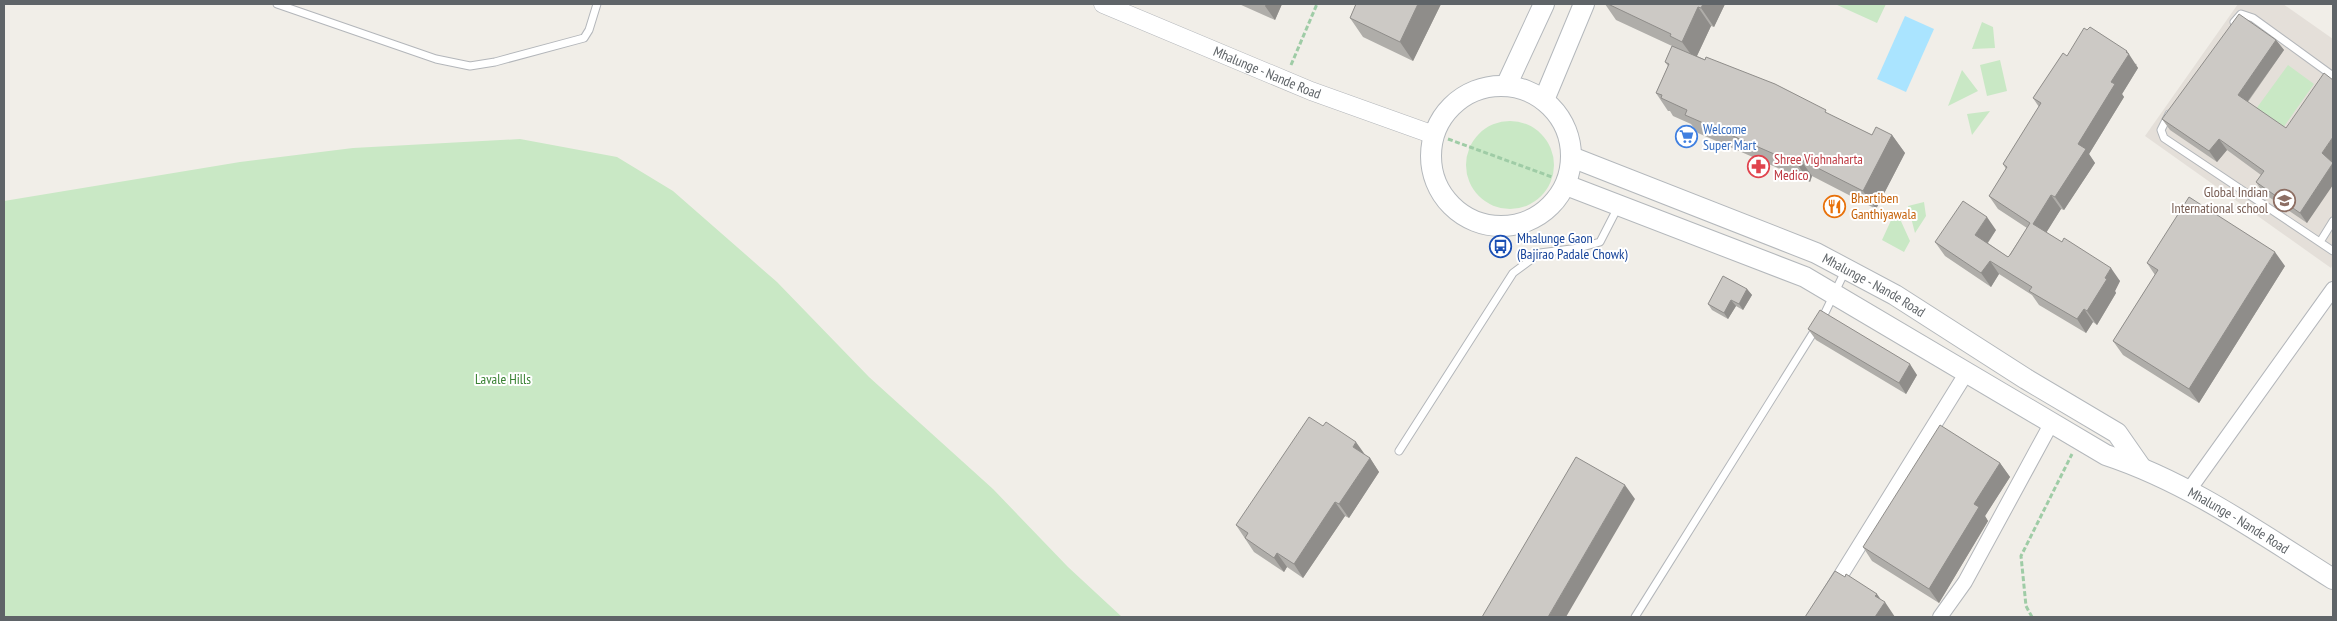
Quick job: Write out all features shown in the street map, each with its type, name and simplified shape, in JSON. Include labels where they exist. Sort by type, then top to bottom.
[{"type":"main road","points":[[1506,86],[1544,4]]},
{"type":"main road","points":[[1544,100],[1584,4]]},
{"type":"main road","points":[[1506,86],[1526,90],[1544,100],[1560,117],[1574,158],[1566,185],[1553,205],[1534,219],[1512,226],[1488,226],[1466,217],[1448,202],[1436,182],[1431,158],[1434,135],[1444,114],[1461,98],[1483,88],[1506,86]]},
{"type":"main road","name":"Mhalunge - Nande Road","points":[[1574,158],[1816,253],[1896,295],[2026,379],[2117,433],[2140,466]]},
{"type":"main road","name":"Mhalunge - Nande Road","points":[[1566,185],[1618,207],[1805,277],[2106,455],[2140,466],[2189,490],[2333,579]]},
{"type":"street","name":"Mhalunge - Nande Road","points":[[1103,4],[1311,91],[1434,135]]},
{"type":"street","points":[[2189,490],[2333,289]]},
{"type":"street","points":[[1815,617],[1967,372]]},
{"type":"street","points":[[1940,617],[1965,582],[2051,424]]},
{"type":"lane","points":[[277,4],[436,59],[470,66],[495,62],[584,38],[589,30],[597,4]]},
{"type":"lane","points":[[2227,32],[2241,14],[2253,18],[2333,76]]},
{"type":"lane","points":[[2173,108],[2161,130],[2164,138],[2333,251]]},
{"type":"lane","points":[[1399,451],[1513,273],[1540,253],[1579,248],[1600,242],[1618,207]]},
{"type":"lane","points":[[2320,242],[2333,221]]},
{"type":"lane","points":[[1635,617],[1823,317],[1846,269]]},
{"type":"path","points":[[1285,79],[1317,4]]},
{"type":"path","points":[[1434,135],[1470,146],[1552,177],[1566,185]]},
{"type":"path","points":[[2032,617],[2026,606],[2022,556],[2079,440]]},
{"type":"shaded area","name":"Global Indian International school","points":[[2238,4],[2283,4],[2333,39],[2333,264],[2331,268],[2145,136]]},
{"type":"green space","points":[[1835,4],[1886,4],[1877,23]]},
{"type":"green space","points":[[1982,22],[1993,27],[1995,48],[1972,49]]},
{"type":"green space","points":[[2000,60],[2007,91],[1987,96],[1980,65]]},
{"type":"green space","points":[[2288,65],[2314,84],[2283,128],[2256,109]]},
{"type":"green space","points":[[1962,70],[1978,91],[1948,106]]},
{"type":"green space","points":[[1990,111],[1972,135],[1967,114]]},
{"type":"green space","points":[[1510,121],[1527,125],[1541,134],[1550,148],[1554,165],[1550,182],[1541,196],[1527,205],[1510,209],[1493,205],[1479,196],[1470,182],[1466,165],[1470,148],[1479,134],[1493,125]]},
{"type":"green space","name":"Lavale Hills","points":[[520,139],[617,157],[673,191],[777,282],[869,377],[993,489],[1068,567],[1122,617],[4,617],[4,201],[240,162],[353,148]]},
{"type":"green space","points":[[1924,202],[1926,216],[1915,233],[1908,206]]},
{"type":"green space","points":[[1893,216],[1900,219],[1910,241],[1904,252],[1882,240]]},
{"type":"water","points":[[1905,16],[1934,29],[1906,92],[1877,79]]},
{"type":"building","points":[[1356,4],[1418,4],[1400,42],[1350,18]]},
{"type":"building","points":[[1608,4],[1703,4],[1701,8],[1698,7],[1682,42],[1670,36],[1671,34]]},
{"type":"building","points":[[2239,14],[2276,40],[2238,95],[2286,128],[2324,73],[2333,80],[2333,137],[2322,153],[2333,163],[2300,213],[2256,182],[2264,171],[2219,139],[2209,151],[2162,119]]},
{"type":"building","points":[[2090,27],[2129,54],[2111,82],[2115,84],[2078,144],[2086,149],[2055,197],[2051,195],[2033,224],[2062,242],[2064,238],[2111,268],[2105,278],[2107,279],[2087,311],[2084,309],[2077,319],[2029,291],[2032,287],[1990,261],[1981,273],[1935,242],[1963,201],[1987,217],[1975,235],[2008,257],[2010,255],[2030,223],[1989,196],[2007,167],[2003,164],[2041,103],[2033,98],[2063,53],[2067,56],[2084,28],[2087,30]]},
{"type":"building","points":[[1672,46],[1705,60],[1706,57],[1775,84],[1826,110],[1825,112],[1872,135],[1876,127],[1892,135],[1863,191],[1800,159],[1797,164],[1685,115],[1687,110],[1661,98],[1662,95],[1656,93],[1669,64],[1665,62]]},
{"type":"building","points":[[2189,197],[2275,252],[2189,389],[2113,341],[2158,270],[2147,263]]},
{"type":"building","points":[[1723,276],[1747,289],[1739,304],[1731,300],[1724,313],[1708,304]]},
{"type":"building","points":[[1820,310],[1910,364],[1899,383],[1808,329]]},
{"type":"building","points":[[1309,417],[1323,426],[1326,422],[1356,442],[1353,447],[1370,458],[1339,504],[1335,502],[1294,564],[1277,553],[1274,558],[1245,538],[1248,533],[1236,525]]},
{"type":"building","points":[[1940,425],[2000,463],[1974,504],[1979,507],[1929,589],[1863,547]]},
{"type":"building","points":[[1576,457],[1625,485],[1548,617],[1482,617]]},
{"type":"building","points":[[1835,571],[1845,577],[1846,574],[1877,594],[1875,596],[1885,602],[1875,617],[1805,617]]},
{"type":"place","name":"Welcome Super Mart","points":[[1687,137]]},
{"type":"place","name":"Shree Vighnaharta Medico","points":[[1758,167]]},
{"type":"place","name":"Global Indian International school","points":[[2284,200]]},
{"type":"place","name":"Bhartiben Ganthiyawala","points":[[1835,206]]},
{"type":"place","name":"Mhalunge Gaon (Bajirao Padale Chowk)","points":[[1501,246]]}]
